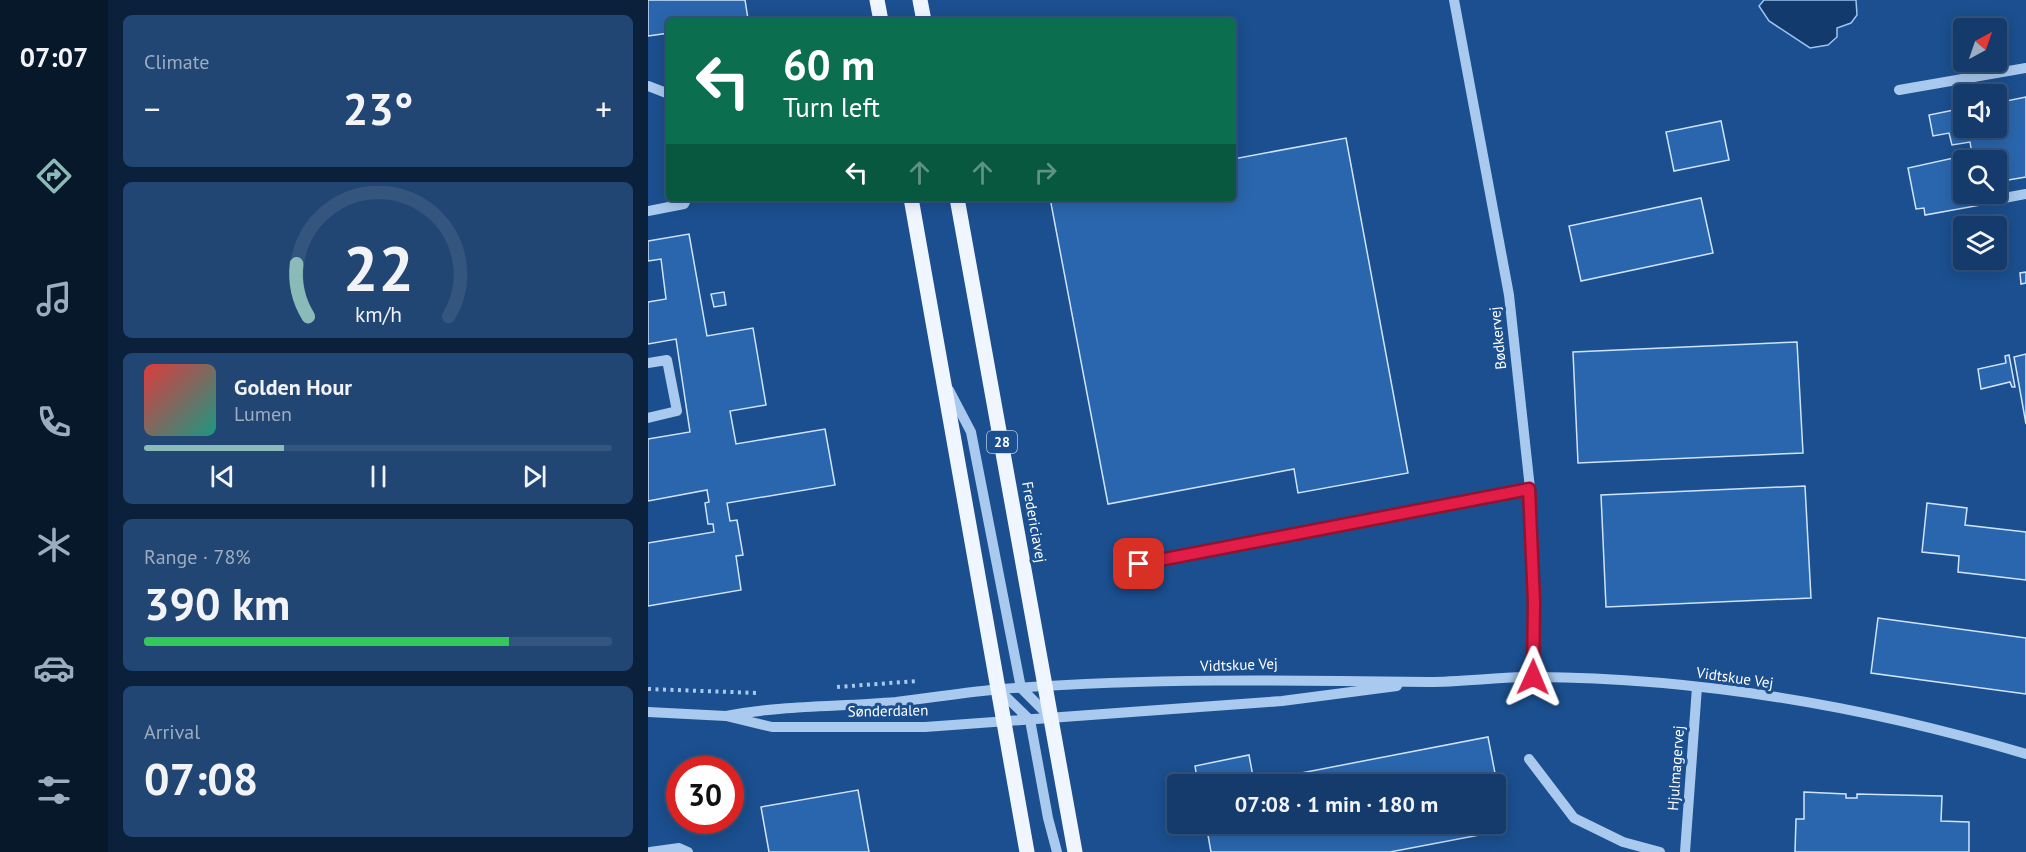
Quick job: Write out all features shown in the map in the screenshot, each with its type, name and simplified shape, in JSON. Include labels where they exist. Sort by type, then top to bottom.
[{"type":"main road","points":[[877,0],[880,18]]},
{"type":"main road","points":[[920,0],[923,18]]},
{"type":"main road","points":[[912,201],[1027,852]]},
{"type":"main road","name":"Fredericiavej","points":[[958,201],[1075,852]]},
{"type":"street","name":"Bødkervej","points":[[1454,0],[1509,295],[1529,489],[1534,602],[1533,677]]},
{"type":"street","points":[[1899,90],[2026,68]]},
{"type":"street","points":[[648,86],[666,93]]},
{"type":"street","points":[[2007,197],[2026,194]]},
{"type":"street","points":[[648,211],[684,204],[686,201]]},
{"type":"street","points":[[648,363],[667,360],[677,411],[648,418]]},
{"type":"street","points":[[942,377],[971,432],[1022,688],[1051,718]]},
{"type":"street","points":[[1139,564],[1529,489]]},
{"type":"street","name":"Vidtskue Vej","points":[[1045,687],[1284,679],[1433,682],[1533,677],[1697,687],[1846,711],[1938,729],[2026,754]]},
{"type":"street","name":"Vidtskue Vej","points":[[1051,718],[1282,701],[1433,682]]},
{"type":"street","name":"Sønderdalen","points":[[726,716],[769,708],[893,702],[998,689],[1045,687]]},
{"type":"street","name":"Hjulmagervej","points":[[1685,852],[1697,687]]},
{"type":"street","points":[[998,689],[1030,720],[1048,818],[1057,852]]},
{"type":"street","name":"Sønderdalen","points":[[648,712],[726,716],[772,727],[925,727],[1051,718]]},
{"type":"street","points":[[1529,759],[1574,818],[1623,842],[1660,852]]},
{"type":"street","points":[[650,852],[679,848],[687,852]]},
{"type":"path","points":[[828,688],[929,680]]},
{"type":"path","points":[[648,688],[741,694],[763,692]]},
{"type":"water","points":[[1764,0],[1856,0],[1857,15],[1851,23],[1837,28],[1837,37],[1828,45],[1810,48],[1769,21],[1759,6]]},
{"type":"building","points":[[648,0],[745,0],[748,18],[666,18],[666,33],[648,36]]},
{"type":"building","points":[[2026,97],[2026,177],[2007,180],[2007,150],[1971,150],[1970,142],[1952,145],[1949,133],[1933,136],[1929,115],[1953,110],[1953,138],[2007,138],[2007,101]]},
{"type":"building","points":[[1721,121],[1729,160],[1674,171],[1666,132]]},
{"type":"building","points":[[1346,138],[1408,473],[1298,493],[1294,469],[1108,504],[1051,201],[1236,201],[1236,158]]},
{"type":"building","points":[[1953,158],[1953,204],[1986,204],[1925,215],[1924,208],[1916,209],[1908,168]]},
{"type":"building","points":[[1701,198],[1713,253],[1581,281],[1569,226]]},
{"type":"building","points":[[689,234],[707,336],[753,328],[766,405],[730,411],[736,444],[825,429],[835,485],[727,503],[730,521],[737,520],[743,555],[736,556],[741,590],[648,606],[648,543],[714,532],[713,524],[708,524],[705,503],[709,502],[707,490],[648,501],[648,439],[690,432],[676,339],[648,344],[648,302],[666,299],[661,259],[648,261],[648,241]]},
{"type":"building","points":[[2026,272],[2026,283],[2021,284],[2020,273]]},
{"type":"building","points":[[724,292],[726,305],[714,307],[711,294]]},
{"type":"building","points":[[1797,342],[1803,453],[1578,463],[1573,352]]},
{"type":"building","points":[[2026,354],[2026,424],[2014,357]]},
{"type":"building","points":[[2009,355],[2015,387],[2012,387],[2010,382],[1981,389],[1978,369],[2006,363],[2005,356]]},
{"type":"building","points":[[1805,486],[1811,598],[1606,607],[1601,495]]},
{"type":"building","points":[[1927,503],[1967,508],[1965,525],[2026,532],[2026,580],[1958,572],[1959,556],[1922,552]]},
{"type":"building","points":[[1878,618],[2026,638],[2026,694],[1871,673]]},
{"type":"building","points":[[1488,737],[1495,774],[1296,774]]},
{"type":"building","points":[[1249,755],[1253,774],[1196,774],[1195,766]]},
{"type":"building","points":[[858,790],[869,852],[769,852],[761,807]]},
{"type":"building","points":[[1804,792],[1846,794],[1846,798],[1857,798],[1857,794],[1942,796],[1941,821],[1969,822],[1969,852],[1795,852],[1796,819],[1804,819]]},
{"type":"building","points":[[1208,834],[1485,834],[1390,852],[1211,852]]},
{"type":"route","points":[[1139,564],[1529,489],[1532,507],[1533,677]]}]
